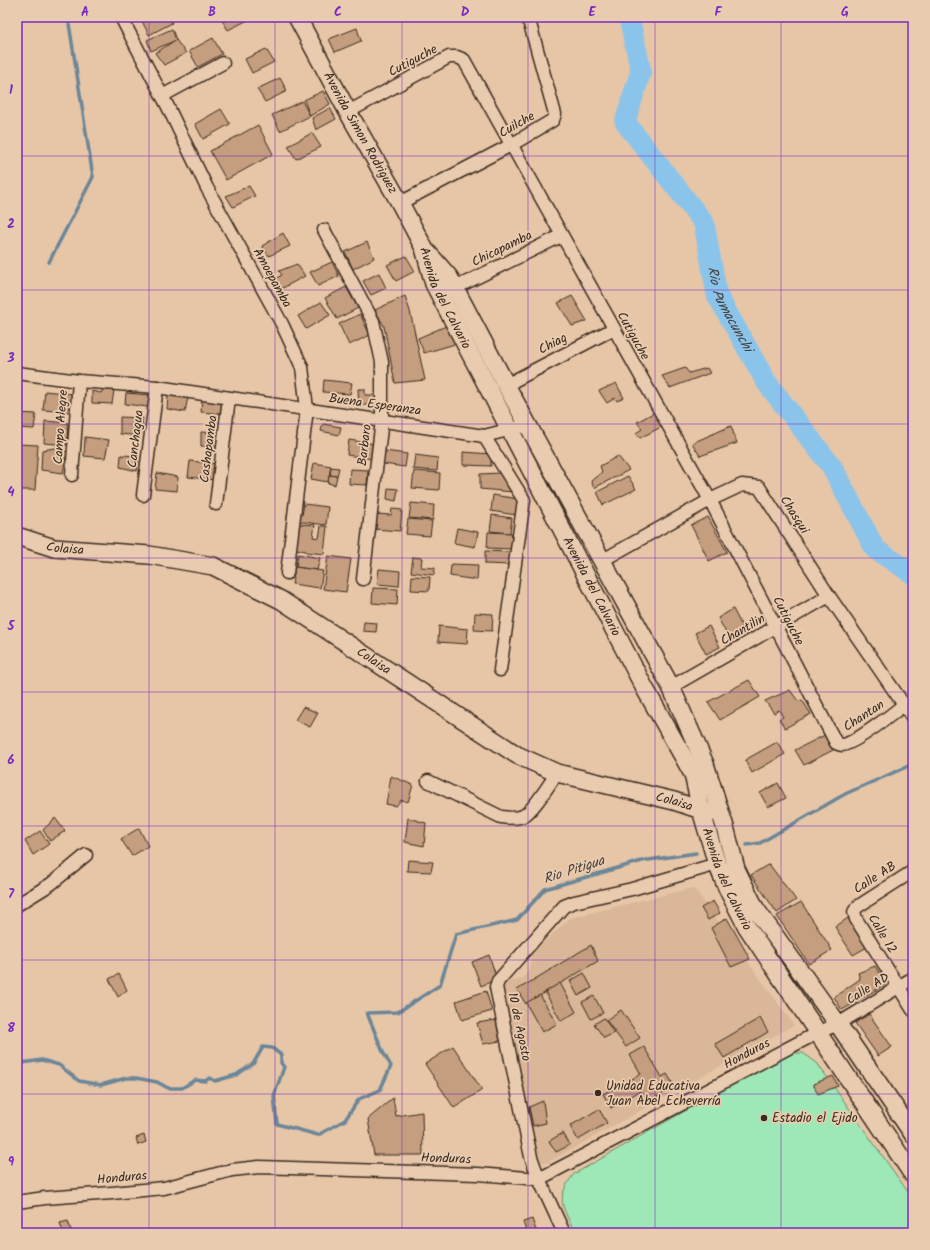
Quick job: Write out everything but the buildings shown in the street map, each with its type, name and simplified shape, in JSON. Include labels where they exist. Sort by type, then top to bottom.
[{"type":"street","name":"Avenida Simon Rodriguez","points":[[297,17],[424,248]]},
{"type":"street","name":"Cuilche","points":[[400,203],[511,145],[554,120],[555,114],[528,17]]},
{"type":"street","name":"Amoepamba","points":[[122,19],[207,188],[285,331],[302,367],[307,409],[287,573]]},
{"type":"street","name":"Cutiguche","points":[[348,112],[449,57],[457,57],[464,60],[561,236],[710,500],[836,743]]},
{"type":"street","points":[[162,96],[223,63]]},
{"type":"street","name":"Barbaro","points":[[324,230],[372,321],[382,362],[382,420],[363,579]]},
{"type":"street","name":"Chicapamba","points":[[455,288],[561,236]]},
{"type":"street","name":"Avenida del Calvario","points":[[424,248],[449,277],[506,385],[671,687],[705,764],[736,869],[755,908],[838,1024],[913,1134]]},
{"type":"street","name":"Avenida del Calvario","points":[[424,248],[434,284],[644,687],[693,774],[701,810],[717,864],[728,890],[747,927],[913,1175]]},
{"type":"street","name":"Chiag","points":[[506,385],[613,329]]},
{"type":"street","name":"Buena Esperanza","points":[[17,373],[79,381],[157,387],[484,436]]},
{"type":"street","name":"Campo Alegre","points":[[72,476],[79,381]]},
{"type":"street","name":"Canchagua","points":[[143,495],[157,387]]},
{"type":"street","name":"Cashapamba","points":[[216,504],[229,398]]},
{"type":"street","points":[[500,670],[524,500],[484,436],[528,425]]},
{"type":"street","name":"Chasqui","points":[[602,560],[710,500],[742,485],[759,487],[829,596],[913,718]]},
{"type":"street","name":"Colaisa","points":[[17,536],[54,548],[149,555],[213,566],[281,600],[517,755],[557,774],[674,800],[721,816]]},
{"type":"street","name":"Chantilin","points":[[671,687],[776,628],[829,596]]},
{"type":"street","name":"Chantan","points":[[836,743],[843,745],[853,741],[891,716],[904,704]]},
{"type":"street","points":[[428,781],[501,817],[513,818],[523,816],[533,806],[557,774]]},
{"type":"street","points":[[17,905],[51,884],[86,855]]},
{"type":"street","name":"10 de Agosto","points":[[564,1233],[539,1179],[531,1157],[496,987],[498,981],[564,906],[574,902],[632,888],[717,864]]},
{"type":"street","name":"Calle AB","points":[[854,912],[857,907],[913,871]]},
{"type":"street","name":"Calle 12","points":[[854,912],[856,919],[913,1010]]},
{"type":"street","name":"Calle AD","points":[[838,1024],[913,978]]},
{"type":"street","name":"Honduras","points":[[17,1202],[45,1198],[112,1194],[164,1188],[232,1170],[259,1167],[462,1174],[539,1179],[818,1033],[838,1024]]},
{"type":"shaded area","name":"Unidad Educativa Juan Abel Echeverría","points":[[692,888],[697,892],[794,1025],[547,1163],[537,1161],[502,984],[509,981],[519,980],[525,976],[530,967],[531,954],[570,918]]},
{"type":"green space","name":"Estadio el Ejido","points":[[789,1053],[803,1053],[817,1063],[913,1199],[913,1233],[575,1233],[562,1203],[564,1190],[574,1174]]},
{"type":"waterway","points":[[49,262],[93,177],[68,17]]},
{"type":"waterway","name":"Rio Pumacunchi","points":[[629,17],[641,71],[625,122],[704,223],[717,295],[767,383],[832,467],[875,549],[913,574]]},
{"type":"waterway","name":"Rio Pitigua","points":[[747,845],[760,843],[845,794],[913,764]]},
{"type":"waterway","name":"Rio Pitigua","points":[[17,1065],[42,1060],[59,1065],[79,1081],[101,1085],[126,1078],[136,1078],[157,1082],[168,1088],[182,1088],[195,1080],[205,1081],[210,1078],[215,1081],[236,1075],[253,1064],[263,1047],[272,1048],[281,1055],[281,1063],[284,1067],[274,1096],[277,1124],[318,1135],[345,1120],[359,1099],[380,1090],[391,1066],[383,1052],[367,1013],[398,1012],[440,985],[456,934],[517,920],[545,889],[642,861],[696,853]]},
{"type":"place","name":"Unidad Educativa Juan Abel Echeverría","points":[[598,1093]]},
{"type":"place","name":"Estadio el Ejido","points":[[764,1118]]}]
